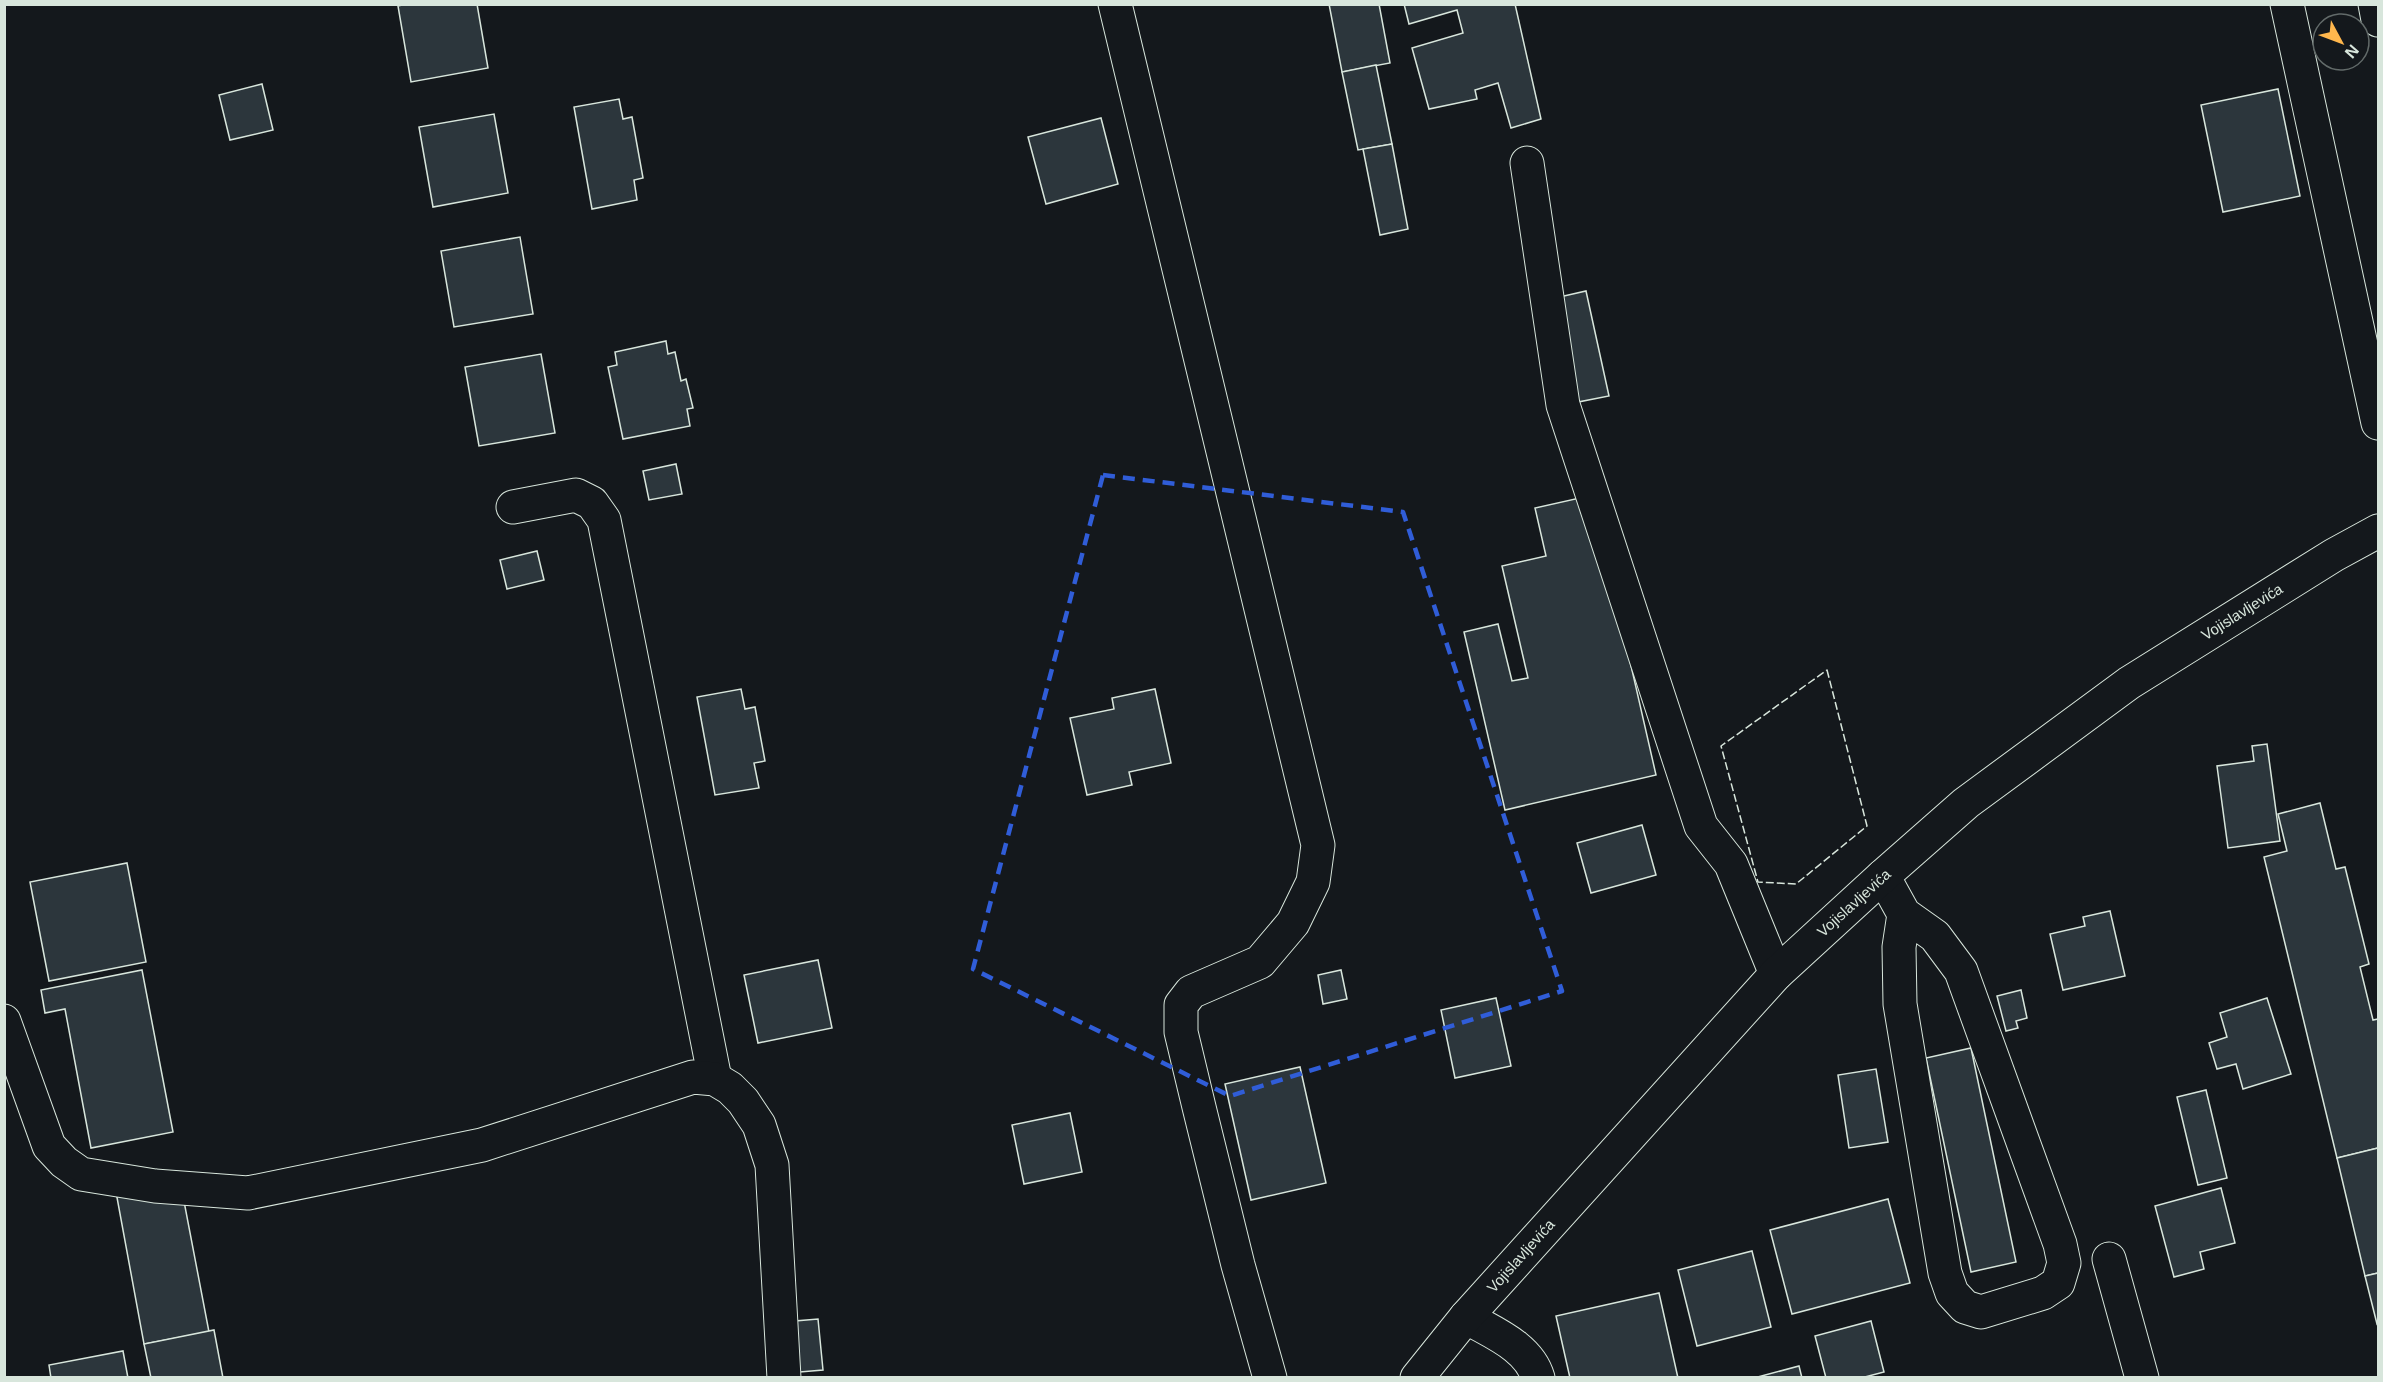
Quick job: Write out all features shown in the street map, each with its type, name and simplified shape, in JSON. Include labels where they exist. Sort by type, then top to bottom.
[{"type":"street","points":[[1115,4],[1318,845],[1313,882],[1293,923],[1260,962],[1191,992],[1181,1005],[1182,1032],[1196,1096],[1238,1265],[1270,1377]]},
{"type":"street","points":[[2287,4],[2379,423]]},
{"type":"street","points":[[2375,4],[2379,20]]},
{"type":"street","points":[[1527,163],[1563,405],[1701,826],[1731,864],[1776,974]]},
{"type":"street","points":[[513,507],[576,495],[592,503],[604,520],[715,1079]]},
{"type":"street","name":"Vojislavljevića","points":[[1417,1377],[1466,1317],[1776,974],[1883,876],[1966,804],[2129,683],[2334,555],[2379,531]]},
{"type":"street","points":[[1883,876],[1904,914],[1935,936],[1961,971],[2060,1244],[2064,1263],[2058,1283],[2043,1293],[1981,1312],[1965,1307],[1952,1293],[1945,1273],[1900,1004],[1899,947],[1904,914]]},
{"type":"street","points":[[4,1021],[49,1146],[56,1154],[81,1174],[155,1186],[248,1193],[482,1145],[693,1077],[715,1079],[730,1088],[743,1101],[759,1125],[772,1165],[784,1377]]},
{"type":"street","points":[[2109,1259],[2142,1377]]},
{"type":"street","points":[[1466,1317],[1521,1350],[1538,1377]]},
{"type":"highlighted area","points":[[1103,475],[1403,512],[1562,991],[1230,1096],[973,969]]},
{"type":"building","points":[[477,4],[488,68],[411,82],[398,6]]},
{"type":"building","points":[[1329,4],[1379,4],[1390,63],[1342,72]]},
{"type":"building","points":[[1404,4],[1515,4],[1541,119],[1511,128],[1498,83],[1475,90],[1477,99],[1429,109],[1412,48],[1463,33],[1457,10],[1409,24]]},
{"type":"building","points":[[1376,65],[1392,144],[1358,150],[1342,72]]},
{"type":"building","points":[[262,84],[273,130],[230,140],[219,95]]},
{"type":"building","points":[[2278,89],[2300,196],[2223,212],[2201,105]]},
{"type":"building","points":[[619,99],[623,119],[632,117],[643,178],[634,180],[637,200],[592,209],[574,107]]},
{"type":"building","points":[[494,114],[508,193],[433,207],[419,127]]},
{"type":"building","points":[[1101,118],[1118,184],[1046,204],[1028,137]]},
{"type":"building","points":[[1392,144],[1408,229],[1380,235],[1363,149]]},
{"type":"building","points":[[520,237],[533,314],[454,327],[441,251]]},
{"type":"building","points":[[1586,291],[1609,396],[1578,402],[1555,298]]},
{"type":"building","points":[[666,341],[668,354],[675,352],[681,381],[686,379],[693,408],[687,409],[690,426],[623,439],[608,367],[617,365],[615,352]]},
{"type":"building","points":[[541,354],[555,433],[479,446],[465,367]]},
{"type":"building","points":[[676,464],[682,494],[649,500],[643,471]]},
{"type":"building","points":[[1584,497],[1598,521],[1656,775],[1505,810],[1464,632],[1498,624],[1512,681],[1528,678],[1502,566],[1546,556],[1535,508]]},
{"type":"building","points":[[537,551],[544,580],[507,589],[500,560]]},
{"type":"building","points":[[741,689],[745,709],[755,707],[765,761],[754,763],[759,788],[715,795],[697,697]]},
{"type":"building","points":[[1155,689],[1171,763],[1129,772],[1132,785],[1087,795],[1070,718],[1114,709],[1112,698]]},
{"type":"building","points":[[2267,744],[2280,841],[2228,848],[2217,766],[2254,761],[2252,746]]},
{"type":"building","points":[[2320,803],[2336,869],[2345,867],[2369,964],[2360,967],[2373,1020],[2378,1019],[2378,1148],[2337,1158],[2264,857],[2287,851],[2278,814]]},
{"type":"building","points":[[1642,825],[1656,875],[1591,893],[1577,843]]},
{"type":"building","points":[[127,863],[146,962],[49,981],[30,882]]},
{"type":"building","points":[[2110,911],[2125,976],[2063,990],[2050,934],[2085,926],[2083,917]]},
{"type":"building","points":[[818,960],[832,1028],[758,1043],[744,975]]},
{"type":"building","points":[[142,970],[173,1132],[91,1148],[65,1009],[45,1013],[41,990]]},
{"type":"building","points":[[1341,970],[1347,999],[1323,1004],[1318,975]]},
{"type":"building","points":[[2021,990],[2027,1018],[2016,1021],[2018,1028],[2006,1031],[1997,996]]},
{"type":"building","points":[[1496,998],[1511,1066],[1455,1078],[1441,1010]]},
{"type":"building","points":[[2267,998],[2291,1074],[2243,1089],[2236,1064],[2217,1069],[2209,1043],[2227,1037],[2220,1013]]},
{"type":"building","points":[[1971,1048],[2016,1262],[1971,1272],[1926,1058]]},
{"type":"building","points":[[1300,1067],[1326,1183],[1251,1200],[1225,1084]]},
{"type":"building","points":[[1876,1069],[1888,1142],[1849,1148],[1838,1075]]},
{"type":"building","points":[[2206,1090],[2227,1178],[2198,1185],[2177,1097]]},
{"type":"building","points":[[1070,1113],[1082,1172],[1024,1184],[1012,1125]]},
{"type":"building","points":[[2378,1148],[2378,1273],[2365,1276],[2337,1158]]},
{"type":"building","points":[[2221,1188],[2235,1243],[2200,1252],[2204,1269],[2174,1277],[2155,1206]]},
{"type":"building","points":[[116,1192],[183,1196],[209,1332],[144,1344]]},
{"type":"building","points":[[1888,1199],[1910,1283],[1792,1314],[1770,1230]]},
{"type":"building","points":[[1752,1251],[1771,1327],[1697,1346],[1678,1270]]},
{"type":"building","points":[[2378,1273],[2378,1323],[2377,1324],[2365,1276]]},
{"type":"building","points":[[1659,1293],[1678,1378],[1570,1378],[1556,1316]]},
{"type":"building","points":[[818,1319],[823,1370],[800,1372],[795,1321]]},
{"type":"building","points":[[1871,1321],[1884,1372],[1861,1378],[1826,1378],[1815,1336]]},
{"type":"building","points":[[214,1330],[223,1378],[151,1378],[144,1344]]},
{"type":"building","points":[[123,1351],[128,1378],[51,1378],[49,1365]]},
{"type":"building","points":[[1799,1366],[1802,1378],[1754,1378]]},
{"type":"fence","points":[[1827,670],[1867,826],[1796,884],[1758,882],[1721,746],[1827,670]]}]
